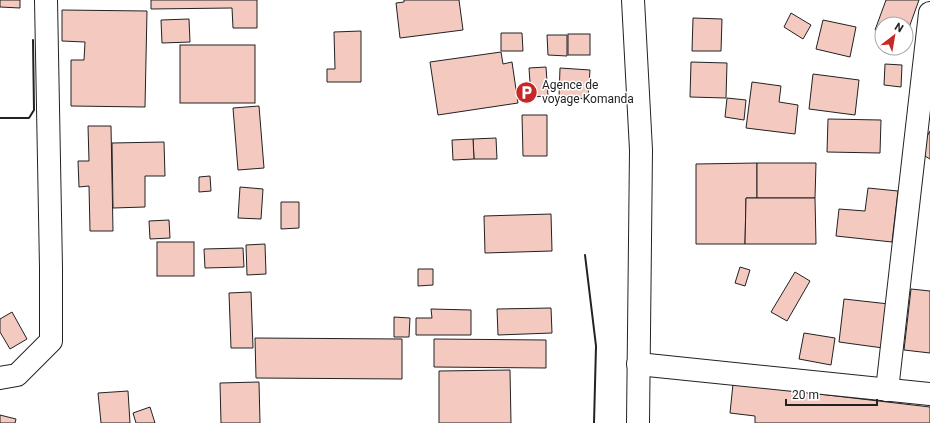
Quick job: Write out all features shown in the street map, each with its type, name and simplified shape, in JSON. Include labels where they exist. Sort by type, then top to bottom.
[{"type":"street","points":[[0,378],[17,375],[51,341],[46,0]]},
{"type":"street","points":[[633,0],[641,150],[638,423]]},
{"type":"street","points":[[887,390],[930,13]]},
{"type":"street","points":[[638,364],[930,394]]},
{"type":"building","points":[[0,0],[20,0],[20,8],[0,7]]},
{"type":"building","points":[[151,0],[257,0],[257,28],[233,28],[232,8],[151,9]]},
{"type":"building","points":[[404,0],[459,0],[463,30],[400,38],[396,3],[404,2]]},
{"type":"building","points":[[886,0],[919,0],[913,16],[880,16]]},
{"type":"building","points":[[62,10],[147,11],[145,107],[71,106],[71,60],[84,60],[85,42],[62,41]]},
{"type":"building","points":[[791,13],[811,25],[803,39],[784,27]]},
{"type":"building","points":[[693,18],[722,19],[721,51],[692,51]]},
{"type":"building","points":[[189,19],[190,42],[162,43],[161,20]]},
{"type":"building","points":[[823,20],[856,27],[850,57],[816,49]]},
{"type":"building","points":[[361,31],[361,82],[327,82],[327,69],[335,69],[334,32]]},
{"type":"building","points":[[501,33],[522,33],[523,51],[501,51]]},
{"type":"building","points":[[568,34],[590,34],[590,55],[568,55]]},
{"type":"building","points":[[547,35],[567,35],[567,56],[548,55]]},
{"type":"building","points":[[180,45],[255,45],[255,103],[180,103]]},
{"type":"building","points":[[501,52],[503,64],[512,62],[518,103],[438,115],[430,62]]},
{"type":"building","points":[[691,62],[727,63],[726,98],[690,97]]},
{"type":"building","points":[[885,64],[902,65],[901,87],[884,85]]},
{"type":"building","points":[[546,67],[548,96],[531,97],[529,68]]},
{"type":"building","points":[[560,68],[590,70],[588,99],[559,97]]},
{"type":"building","points":[[813,74],[859,80],[855,115],[809,109]]},
{"type":"building","points":[[752,82],[781,86],[779,102],[798,105],[795,134],[746,128]]},
{"type":"building","points":[[727,98],[746,100],[744,120],[725,117]]},
{"type":"building","points":[[259,106],[264,168],[238,170],[233,108]]},
{"type":"building","points":[[522,115],[547,115],[547,156],[523,156]]},
{"type":"building","points":[[828,119],[881,120],[880,153],[827,152]]},
{"type":"building","points":[[88,126],[111,126],[113,231],[90,231],[89,186],[79,187],[78,161],[89,161]]},
{"type":"building","points":[[930,131],[930,159],[918,152]]},
{"type":"building","points":[[496,138],[497,159],[474,159],[473,139]]},
{"type":"building","points":[[473,139],[474,159],[453,160],[452,140]]},
{"type":"building","points":[[164,142],[165,176],[145,176],[145,207],[113,208],[112,143]]},
{"type":"building","points":[[757,163],[757,198],[746,198],[745,244],[696,244],[696,164]]},
{"type":"building","points":[[757,163],[816,163],[815,198],[757,198]]},
{"type":"building","points":[[210,176],[211,191],[199,192],[199,177]]},
{"type":"building","points":[[240,187],[263,189],[261,219],[238,218]]},
{"type":"building","points":[[868,188],[898,191],[892,242],[836,236],[839,209],[865,211]]},
{"type":"building","points":[[746,198],[815,198],[816,244],[745,244]]},
{"type":"building","points":[[281,202],[299,202],[299,228],[281,229]]},
{"type":"building","points":[[551,214],[552,251],[485,253],[484,216]]},
{"type":"building","points":[[169,220],[170,238],[150,239],[149,221]]},
{"type":"building","points":[[157,242],[194,242],[194,276],[157,276]]},
{"type":"building","points":[[265,244],[266,274],[247,275],[246,245]]},
{"type":"building","points":[[243,248],[244,267],[205,268],[204,249]]},
{"type":"building","points":[[740,267],[750,270],[745,286],[735,283]]},
{"type":"building","points":[[418,269],[433,269],[433,285],[418,286]]},
{"type":"building","points":[[795,272],[810,281],[787,321],[771,312]]},
{"type":"building","points":[[911,289],[930,291],[930,353],[904,350]]},
{"type":"building","points":[[251,292],[253,348],[231,348],[229,293]]},
{"type":"building","points":[[844,299],[889,304],[883,348],[839,342]]},
{"type":"building","points":[[551,308],[552,333],[498,335],[497,309]]},
{"type":"building","points":[[431,309],[471,310],[471,335],[416,335],[416,318],[432,318]]},
{"type":"building","points":[[12,312],[27,339],[10,349],[0,332],[0,319]]},
{"type":"building","points":[[394,317],[410,318],[409,337],[394,337]]},
{"type":"building","points":[[804,333],[835,338],[831,365],[799,359]]},
{"type":"building","points":[[255,338],[402,339],[402,379],[256,378]]},
{"type":"building","points":[[434,339],[546,340],[546,368],[434,367]]},
{"type":"building","points":[[510,370],[511,423],[439,423],[439,371]]},
{"type":"building","points":[[259,382],[260,423],[221,423],[220,383]]},
{"type":"building","points":[[733,384],[930,407],[930,423],[755,423],[755,416],[730,413]]},
{"type":"building","points":[[128,391],[130,423],[101,423],[98,393]]},
{"type":"building","points":[[150,407],[155,423],[136,423],[133,413]]},
{"type":"building","points":[[0,415],[16,419],[15,423],[0,423]]},
{"type":"wall","points":[[0,118],[29,118],[34,110],[33,40]]},
{"type":"wall","points":[[585,255],[596,346],[594,423]]},
{"type":"place","name":"Agence de voyage Komanda","points":[[526,92]]}]
